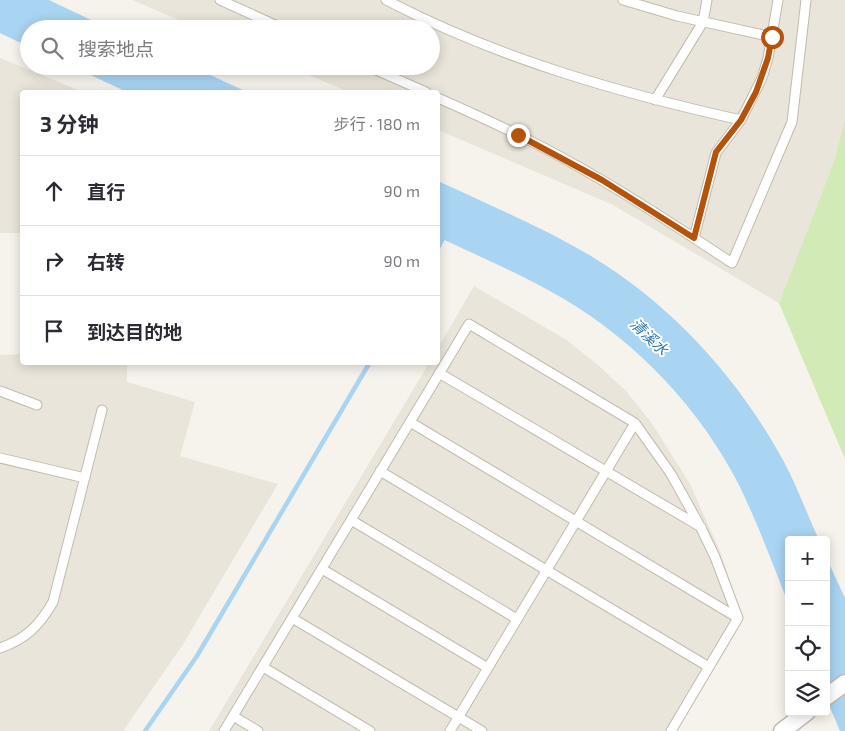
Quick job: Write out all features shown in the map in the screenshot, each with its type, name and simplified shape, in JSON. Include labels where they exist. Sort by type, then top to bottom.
[{"type":"street","points":[[830,695],[845,683]]},
{"type":"street","points":[[782,731],[802,716]]},
{"type":"lane","points":[[220,0],[264,20]]},
{"type":"lane","points":[[386,0],[430,20]]},
{"type":"lane","points":[[624,0],[703,22],[772,37]]},
{"type":"lane","points":[[655,100],[703,22],[707,0]]},
{"type":"lane","points":[[694,238],[716,152],[741,120],[762,78],[772,37],[778,0]]},
{"type":"lane","points":[[440,99],[518,135],[610,185],[732,263],[792,122],[806,0]]},
{"type":"lane","points":[[440,25],[504,52],[596,83],[655,100],[741,120]]},
{"type":"lane","points":[[388,75],[422,90]]},
{"type":"lane","points":[[224,731],[469,324],[635,423],[670,474],[701,528],[715,557],[738,618]]},
{"type":"lane","points":[[439,373],[701,528]]},
{"type":"lane","points":[[0,391],[37,405]]},
{"type":"lane","points":[[0,648],[27,635],[42,620],[53,602],[102,410]]},
{"type":"lane","points":[[410,422],[738,618]]},
{"type":"lane","points":[[450,731],[635,423]]},
{"type":"lane","points":[[0,458],[85,478]]},
{"type":"lane","points":[[380,471],[709,667]]},
{"type":"lane","points":[[351,520],[518,619]]},
{"type":"lane","points":[[322,569],[488,668]]},
{"type":"lane","points":[[292,618],[482,731]]},
{"type":"lane","points":[[671,731],[738,618]]},
{"type":"lane","points":[[263,667],[370,731]]},
{"type":"lane","points":[[233,716],[258,731]]},
{"type":"shaded area","points":[[132,0],[845,0],[845,119],[834,162],[779,303],[613,205],[440,131],[440,90],[344,90],[308,75],[440,75],[440,20],[179,20]]},
{"type":"shaded area","points":[[0,58],[20,66],[20,75],[42,75],[78,90],[20,90],[20,233],[0,233]]},
{"type":"shaded area","points":[[474,286],[565,339],[597,364],[626,391],[651,422],[690,484],[720,551],[743,620],[677,731],[209,731],[428,365],[440,365],[440,345]]},
{"type":"shaded area","points":[[20,354],[20,365],[127,365],[127,382],[195,402],[180,456],[278,484],[182,646],[123,731],[0,731],[0,355]]},
{"type":"green space","points":[[845,119],[845,459],[779,303],[834,162]]},
{"type":"water","points":[[0,0],[49,0],[91,20],[20,20],[20,43],[0,33]]},
{"type":"water","points":[[90,75],[210,75],[243,90],[123,90]]},
{"type":"water","name":"清溪水","points":[[440,182],[554,235],[621,275],[675,320],[724,372],[745,400],[783,460],[817,536],[785,536],[785,595],[739,485],[724,457],[686,405],[665,380],[617,336],[591,316],[533,282],[440,238]]},
{"type":"water","points":[[830,566],[845,598],[845,731],[840,731],[830,707]]},
{"type":"waterway","points":[[440,244],[444,236]]},
{"type":"waterway","points":[[145,731],[197,656],[368,365]]},
{"type":"route","points":[[518,135],[602,180],[694,238],[716,152],[741,120],[756,92],[768,58],[772,37]]}]
